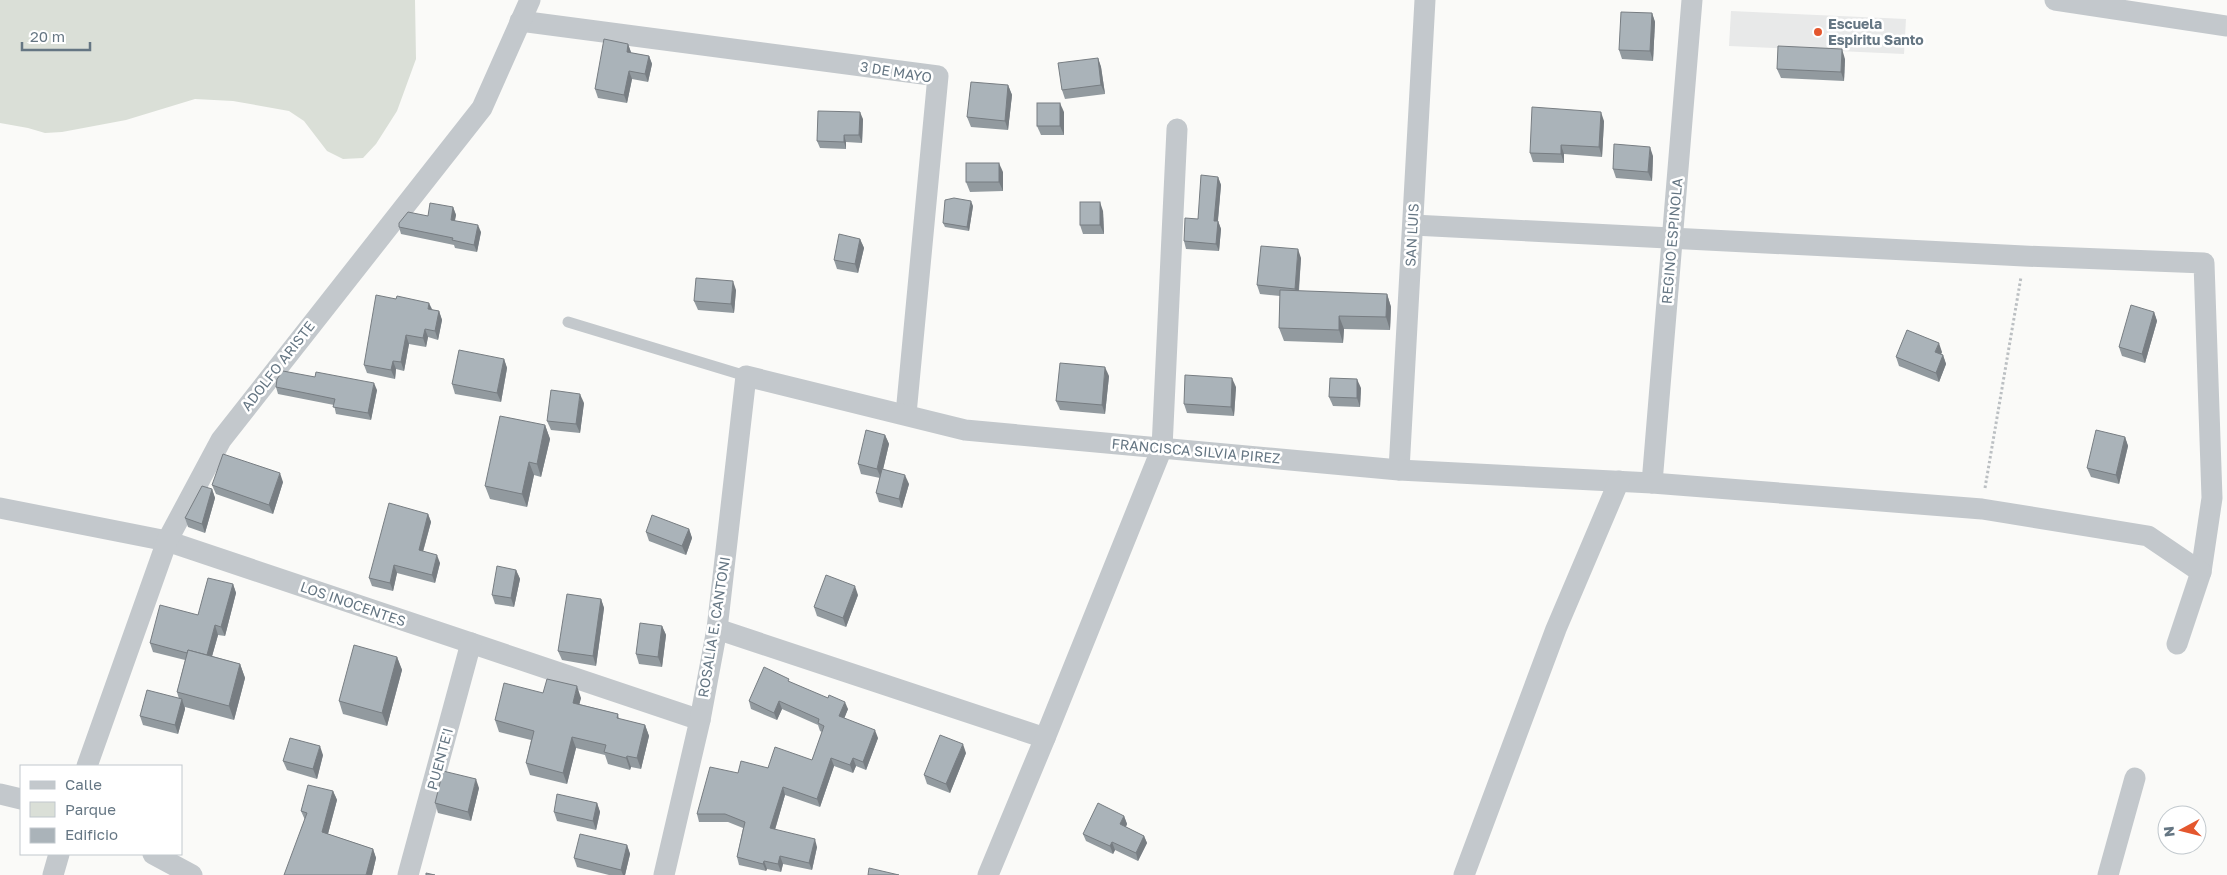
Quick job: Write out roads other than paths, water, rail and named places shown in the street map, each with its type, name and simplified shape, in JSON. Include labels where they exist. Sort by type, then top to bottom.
[{"type":"street","name":"ADOLFO ARISTE","points":[[87,765],[167,541],[220,440],[482,108],[530,0]]},
{"type":"street","name":"SAN LUIS","points":[[1399,470],[1425,0]]},
{"type":"street","name":"REGINO ESPINOLA","points":[[1652,483],[1692,0]]},
{"type":"street","points":[[2055,0],[2227,26]]},
{"type":"street","name":"3 DE MAYO","points":[[520,21],[938,76],[906,414]]},
{"type":"street","points":[[988,875],[1162,448],[1177,129]]},
{"type":"street","points":[[1413,225],[2024,256],[2204,263],[2212,498],[2200,572],[2177,644]]},
{"type":"street","name":"FRANCISCA SILVIA PIREZ","points":[[746,376],[965,430],[1399,470],[1652,483],[1982,508],[2148,536],[2200,572]]},
{"type":"street","name":"ROSALIA E. CANTONI","points":[[664,875],[700,720],[717,628],[746,376]]},
{"type":"street","points":[[1464,875],[1556,630],[1620,481]]},
{"type":"street","name":"LOS INOCENTES","points":[[0,508],[167,541],[700,720]]},
{"type":"street","points":[[717,628],[1045,738]]},
{"type":"street","name":"PUENTE'I","points":[[408,875],[471,643]]},
{"type":"street","points":[[2109,875],[2135,778]]},
{"type":"street","points":[[0,794],[20,798]]},
{"type":"street","points":[[53,875],[59,855]]},
{"type":"street","points":[[155,855],[192,875]]},
{"type":"lane","points":[[568,322],[746,376]]},
{"type":"place","name":"Escuela Espiritu Santo","points":[[1818,32]]}]
